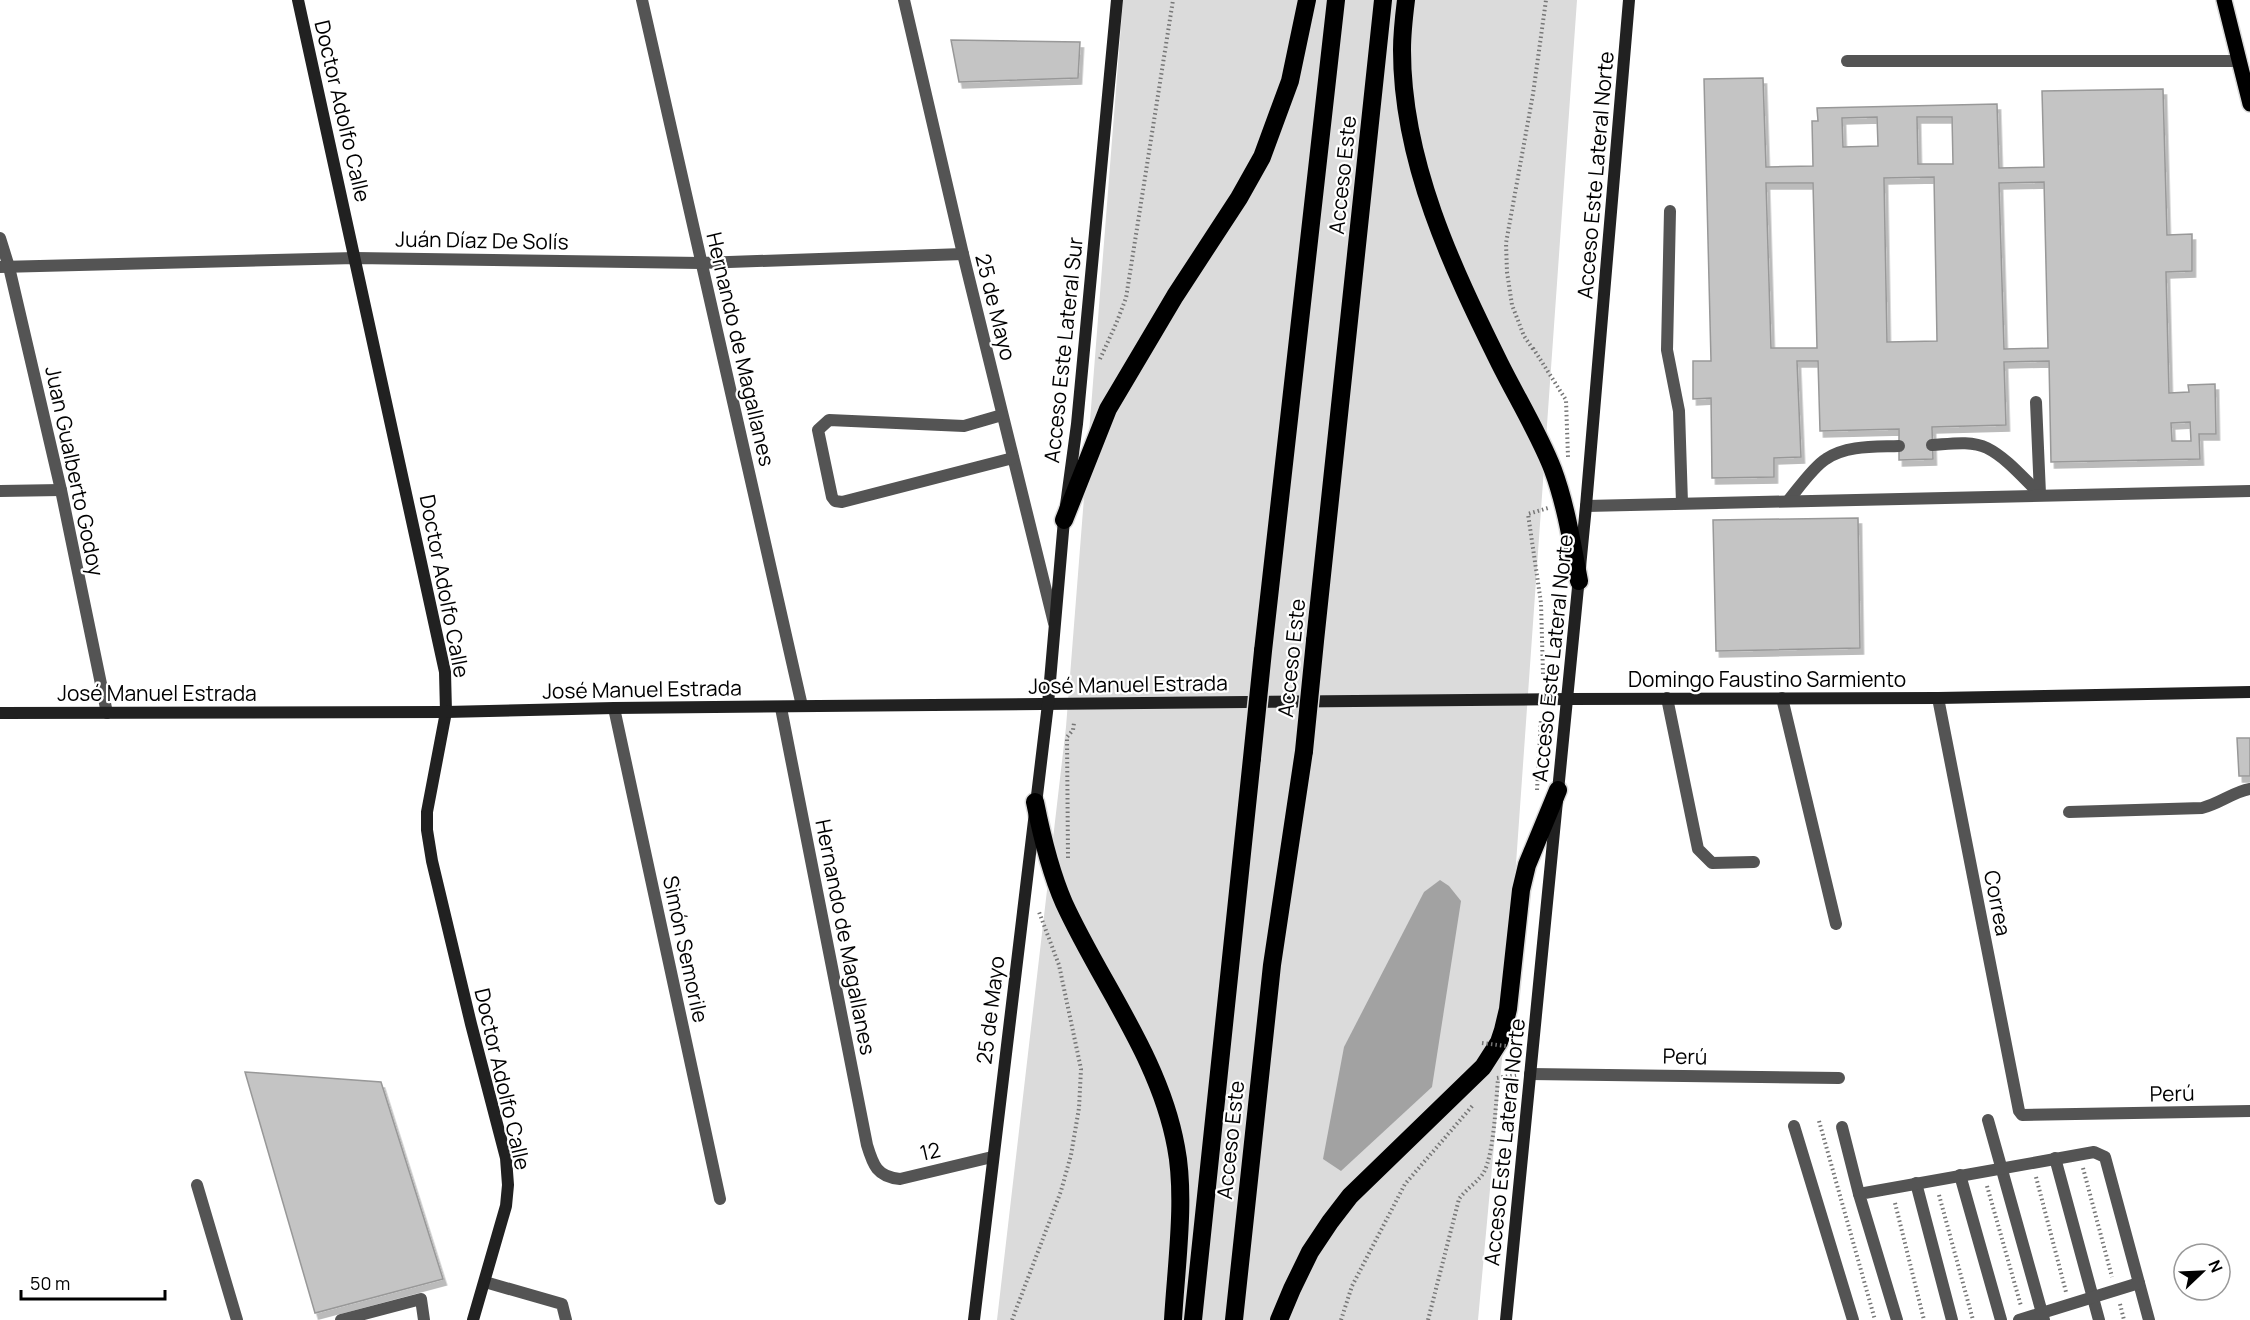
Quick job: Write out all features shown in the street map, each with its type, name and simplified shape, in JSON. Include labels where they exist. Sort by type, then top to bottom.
[{"type":"highway","points":[[1064,520],[1108,409],[1262,157],[1290,81],[1307,0]]},
{"type":"highway","name":"Acceso Este","points":[[1193,1320],[1263,651],[1336,0]]},
{"type":"highway","name":"Acceso Este","points":[[1234,1320],[1272,965],[1304,751],[1383,0]]},
{"type":"highway","points":[[1406,0],[1402,50],[1407,112],[1434,217],[1473,309],[1553,470],[1579,581]]},
{"type":"highway","points":[[1279,1320],[1310,1252],[1350,1196],[1472,1079],[1498,1042],[1508,1009],[1527,865],[1558,790]]},
{"type":"highway","points":[[1035,802],[1052,872],[1064,902],[1146,1058],[1167,1109],[1176,1146],[1181,1184],[1173,1320]]},
{"type":"main road","name":"Doctor Adolfo Calle","points":[[298,0],[445,672],[446,712],[429,801],[427,830],[432,861],[468,1012],[506,1158],[508,1185],[506,1206],[473,1320]]},
{"type":"main road","name":"Acceso Este Lateral Sur","points":[[1047,704],[1064,520],[1077,424],[1117,0]]},
{"type":"main road","name":"Acceso Este Lateral Norte","points":[[1506,1320],[1586,506],[1629,0]]},
{"type":"main road","points":[[2224,0],[2250,104]]},
{"type":"main road","name":"Domingo Faustino Sarmiento","points":[[1285,701],[1938,698],[2250,692]]},
{"type":"main road","name":"José Manuel Estrada","points":[[0,713],[446,712],[1285,701]]},
{"type":"main road","name":"25 de Mayo","points":[[974,1320],[1047,704]]},
{"type":"street","name":"Hernando de Magallanes","points":[[642,0],[802,706]]},
{"type":"street","name":"25 de Mayo","points":[[904,0],[1002,416],[1054,623]]},
{"type":"street","points":[[1847,61],[2240,61]]},
{"type":"street","points":[[1670,211],[1667,350],[1678,411],[1682,503]]},
{"type":"street","name":"Juan Gualberto Godoy","points":[[0,238],[4,267],[61,490],[107,713]]},
{"type":"street","name":"Juán Díaz De Solís","points":[[4,267],[356,258],[701,263],[963,254]]},
{"type":"street","points":[[2036,402],[2040,494]]},
{"type":"street","points":[[1002,416],[964,426],[829,420],[818,430],[832,497],[835,501],[842,502],[1013,458]]},
{"type":"street","points":[[1932,445],[1967,443],[1987,447],[2040,494]]},
{"type":"street","points":[[1788,501],[1824,460],[1841,452],[1859,448],[1899,446]]},
{"type":"street","points":[[0,491],[61,490]]},
{"type":"street","points":[[1586,506],[2250,491]]},
{"type":"street","points":[[1782,698],[1836,924]]},
{"type":"street","name":"Correa","points":[[1938,698],[2019,1111],[2022,1115]]},
{"type":"street","points":[[1667,699],[1698,849],[1712,863],[1754,862]]},
{"type":"street","name":"Simón Semorile","points":[[614,708],[720,1199]]},
{"type":"street","name":"Hernando de Magallanes","points":[[782,708],[867,1145],[872,1162],[879,1171]]},
{"type":"street","points":[[2069,812],[2202,808],[2214,805],[2239,791],[2250,789]]},
{"type":"street","name":"Perú","points":[[1530,1074],[1839,1078]]},
{"type":"street","name":"Perú","points":[[2022,1115],[2250,1111]]},
{"type":"street","points":[[1988,1119],[2043,1316]]},
{"type":"street","points":[[1794,1126],[1853,1320]]},
{"type":"street","points":[[1842,1127],[1859,1194],[1897,1320]]},
{"type":"street","points":[[1859,1194],[2094,1152],[2105,1157],[2149,1320]]},
{"type":"street","name":"12","points":[[879,1171],[888,1178],[900,1179],[992,1157]]},
{"type":"street","points":[[2055,1158],[2099,1320]]},
{"type":"street","points":[[1960,1175],[2001,1320]]},
{"type":"street","points":[[1916,1183],[1952,1320]]},
{"type":"street","points":[[197,1185],[237,1320]]},
{"type":"street","points":[[485,1282],[562,1304],[566,1320]]},
{"type":"street","points":[[2022,1319],[2043,1316],[2139,1283]]},
{"type":"street","points":[[341,1320],[421,1299],[423,1320]]},
{"type":"path","points":[[1098,362],[1126,298],[1173,0]]},
{"type":"path","points":[[1546,0],[1533,94],[1506,243],[1506,272],[1512,304],[1524,336],[1566,400],[1568,465]]},
{"type":"path","points":[[1543,674],[1541,603],[1528,514],[1562,503]]},
{"type":"path","points":[[1012,1320],[1061,1191],[1071,1155],[1078,1108],[1081,1069],[1059,965]]},
{"type":"path","points":[[1482,1043],[1506,1046],[1505,1054]]},
{"type":"path","points":[[1428,1320],[1459,1199],[1467,1188],[1478,1180],[1488,1161],[1498,1077],[1501,1070]]},
{"type":"path","points":[[1490,1086],[1498,1077],[1530,1074]]},
{"type":"path","points":[[1341,1320],[1352,1286],[1405,1184],[1474,1104]]},
{"type":"path","points":[[1819,1121],[1875,1320]]},
{"type":"path","points":[[2079,1153],[2124,1320]]},
{"type":"path","points":[[2032,1162],[2070,1305]]},
{"type":"path","points":[[1983,1171],[2022,1319]]},
{"type":"path","points":[[1935,1180],[1973,1320]]},
{"type":"path","points":[[1891,1188],[1924,1320]]},
{"type":"shaded area","points":[[1123,0],[1577,0],[1503,1048],[1478,1320],[997,1320],[1066,727]]},
{"type":"shaded area","points":[[1440,880],[1449,886],[1461,901],[1432,1087],[1341,1171],[1323,1159],[1344,1047],[1424,892]]},
{"type":"building","points":[[951,40],[1080,42],[1078,78],[959,82]]},
{"type":"building","points":[[1763,78],[1766,167],[1813,166],[1812,121],[1818,121],[1817,108],[1997,104],[1999,168],[2044,167],[2042,91],[2163,89],[2167,235],[2192,234],[2192,271],[2166,272],[2169,393],[2189,392],[2188,385],[2215,384],[2216,434],[2199,434],[2200,459],[2051,462],[2049,361],[2004,362],[2006,425],[1932,427],[1933,459],[1899,460],[1899,429],[1820,431],[1818,361],[1797,361],[1801,457],[1774,458],[1774,477],[1712,478],[1711,398],[1693,399],[1693,361],[1711,361],[1704,79]],"holes":[[[1877,117],[1878,146],[1843,147],[1842,118]],[[1917,117],[1952,117],[1953,164],[1918,164]],[[1934,177],[1937,341],[1887,342],[1884,178]],[[2044,182],[2048,348],[2004,349],[1999,183]],[[1766,183],[1813,183],[1817,348],[1771,348]],[[2190,422],[2191,441],[2172,441],[2171,423]]]},
{"type":"building","points":[[1858,518],[1860,648],[1716,651],[1713,520]]},
{"type":"building","points":[[2237,738],[2250,738],[2250,776],[2239,776]]},
{"type":"building","points":[[245,1072],[381,1082],[443,1279],[315,1313]]}]
